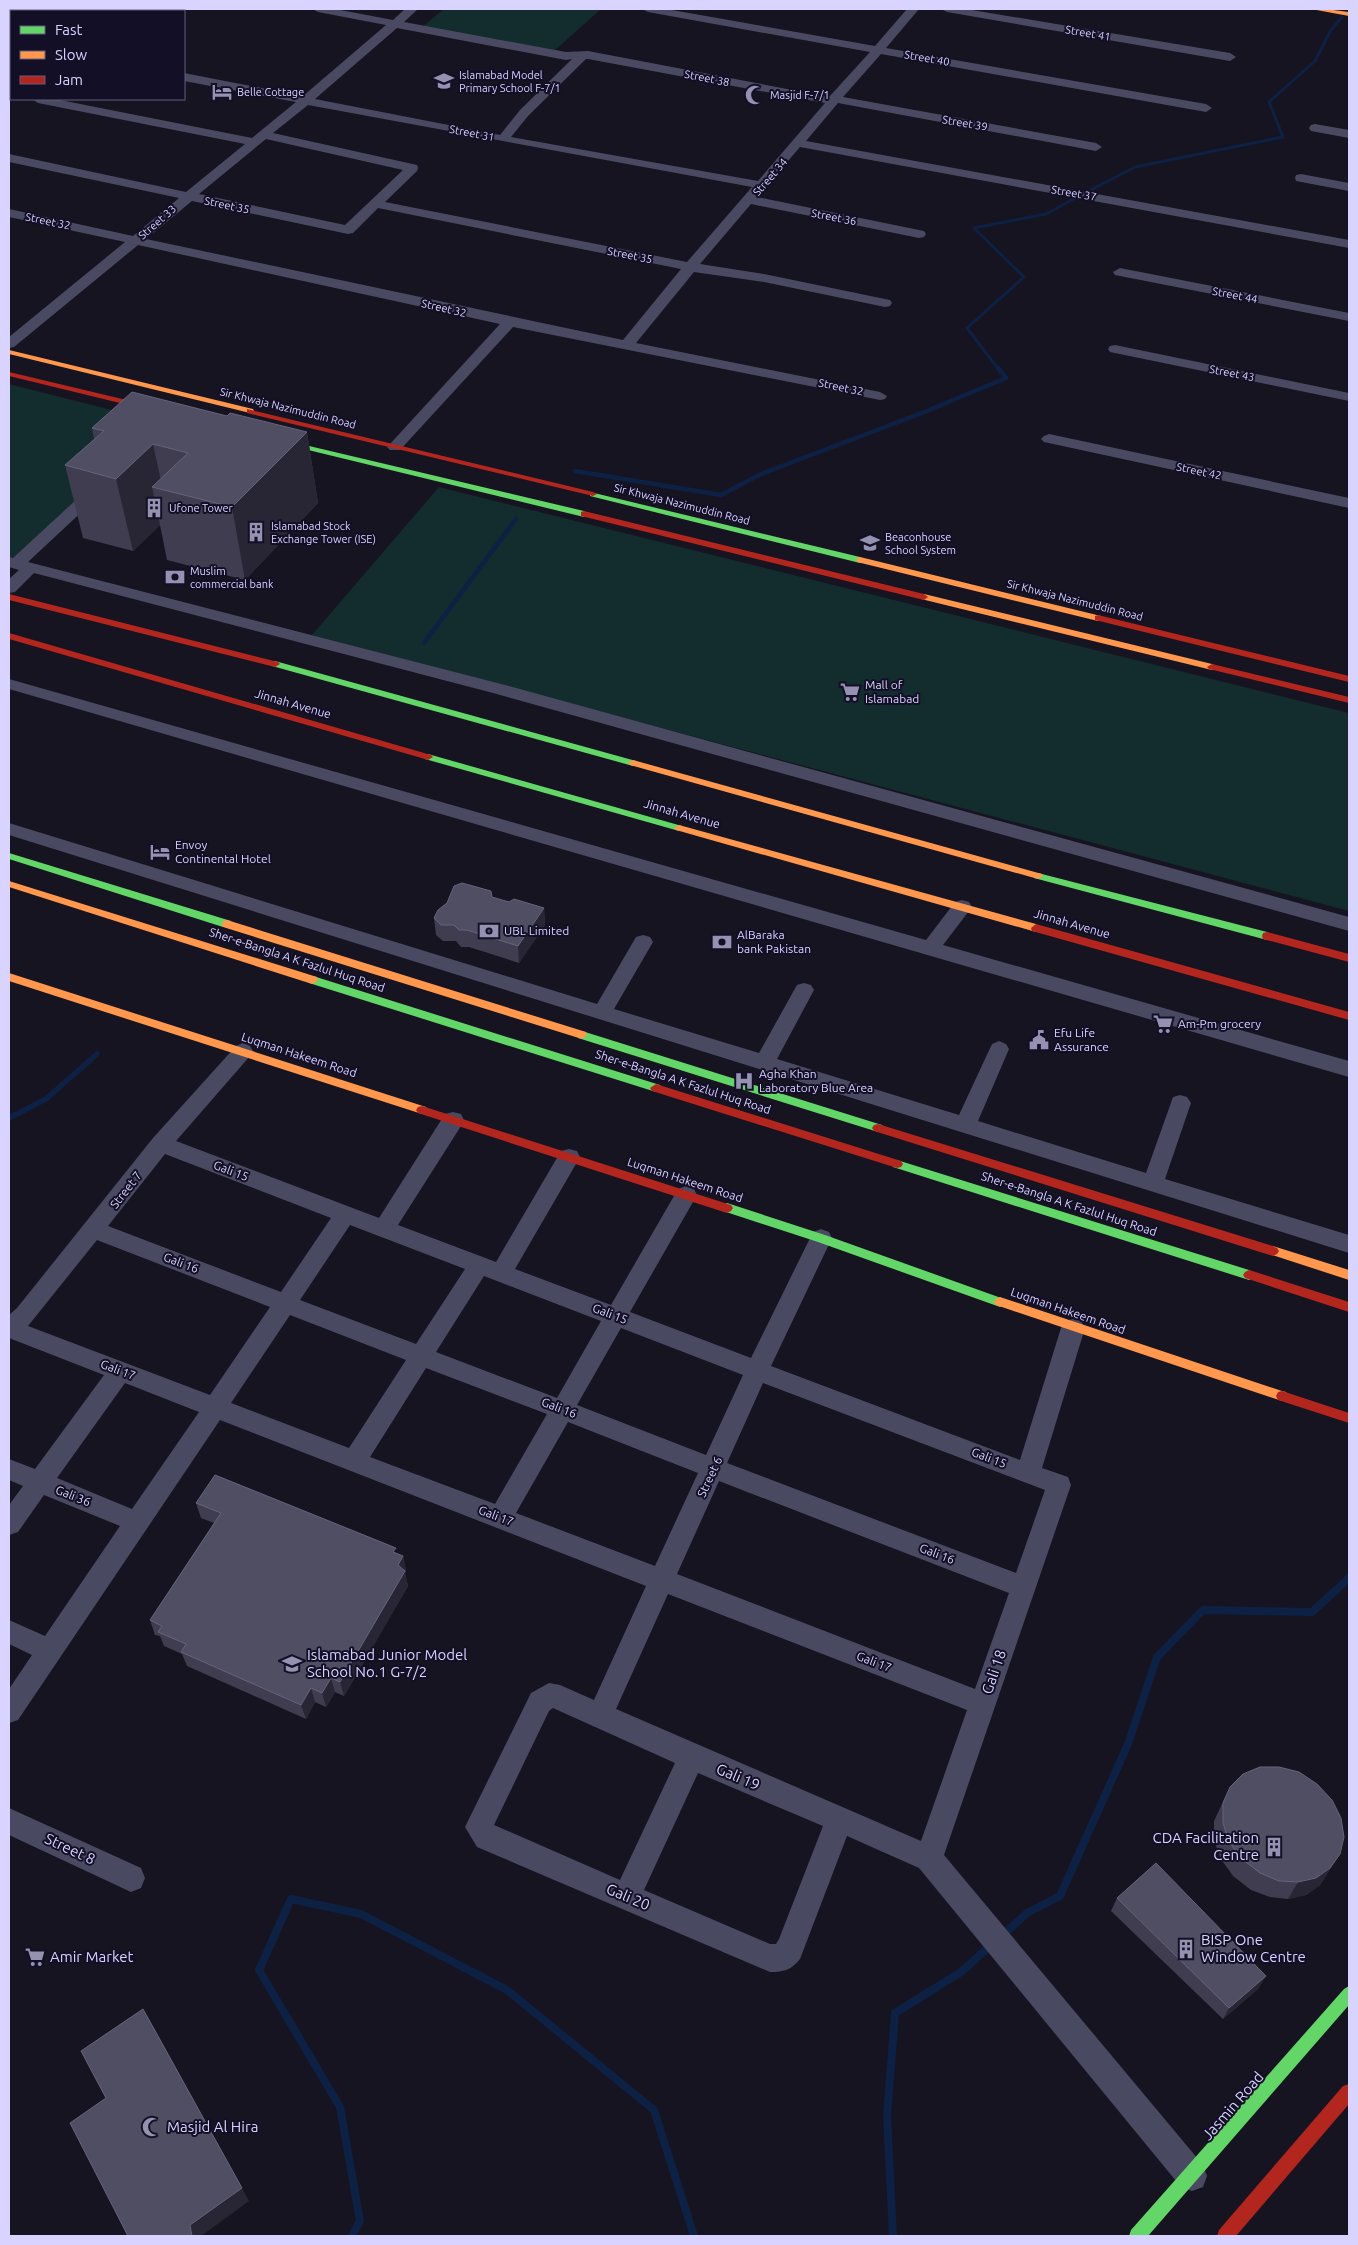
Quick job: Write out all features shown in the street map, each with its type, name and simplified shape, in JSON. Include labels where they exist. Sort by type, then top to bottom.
[{"type":"main road","points":[[1314,9],[1349,14]]},
{"type":"main road","name":"Sir Khwaja Nazimuddin Road","points":[[9,352],[396,448],[1349,679]]},
{"type":"main road","points":[[69,389],[86,371]]},
{"type":"main road","points":[[9,374],[170,414]]},
{"type":"main road","points":[[259,435],[1349,700]]},
{"type":"main road","points":[[9,597],[258,660],[558,741],[915,843],[1349,958]]},
{"type":"main road","name":"Jinnah Avenue","points":[[11,639],[1349,1016]]},
{"type":"main road","name":"Sher-e-Bangla A K Fazlul Huq Road","points":[[9,856],[806,1117],[1349,1307]]},
{"type":"main road","name":"Sher-e-Bangla A K Fazlul Huq Road","points":[[9,884],[1349,1275]]},
{"type":"main road","name":"Luqman Hakeem Road","points":[[9,977],[821,1238],[1073,1328],[1349,1418]]},
{"type":"main road","name":"Jasmin Road","points":[[1137,2236],[1192,2176],[1349,1994]]},
{"type":"main road","points":[[1225,2236],[1349,2092]]},
{"type":"street","name":"Street 38","points":[[318,9],[566,56],[588,55],[833,100]]},
{"type":"street","name":"Street 33","points":[[9,344],[136,241],[187,196],[259,139],[412,9]]},
{"type":"street","name":"Street 40","points":[[648,9],[1206,108]]},
{"type":"street","name":"Street 34","points":[[627,344],[690,267],[750,200],[912,9]]},
{"type":"street","name":"Street 41","points":[[947,9],[1230,56]]},
{"type":"street","points":[[503,139],[524,113],[582,56]]},
{"type":"street","name":"Street 31","points":[[185,77],[503,139],[761,186]]},
{"type":"street","points":[[44,100],[259,139]]},
{"type":"street","name":"Street 39","points":[[833,100],[1096,146]]},
{"type":"street","points":[[1315,128],[1349,134]]},
{"type":"street","name":"Street 35","points":[[187,196],[348,230],[412,166],[259,139]]},
{"type":"street","name":"Street 37","points":[[799,143],[1349,244]]},
{"type":"street","points":[[9,158],[187,196]]},
{"type":"street","points":[[1301,178],[1349,187]]},
{"type":"street","name":"Street 36","points":[[750,200],[919,234]]},
{"type":"street","name":"Street 35","points":[[376,204],[690,267],[781,280],[885,303]]},
{"type":"street","name":"Street 32","points":[[9,212],[510,322],[880,396]]},
{"type":"street","name":"Street 44","points":[[1120,272],[1349,317]]},
{"type":"street","points":[[396,448],[510,322]]},
{"type":"street","name":"Street 43","points":[[1115,349],[1349,397]]},
{"type":"street","name":"Street 42","points":[[1049,439],[1349,503]]},
{"type":"street","points":[[9,588],[18,565],[106,480]]},
{"type":"street","points":[[18,565],[499,689],[1349,924]]},
{"type":"street","points":[[9,684],[1349,1069]]},
{"type":"street","points":[[9,829],[1349,1244]]},
{"type":"street","points":[[930,949],[962,907]]},
{"type":"street","points":[[602,1012],[644,942]]},
{"type":"street","points":[[764,1063],[804,990]]},
{"type":"street","points":[[964,1125],[999,1049]]},
{"type":"street","name":"Street 7","points":[[9,1328],[25,1315],[161,1144],[243,1051]]},
{"type":"street","points":[[806,1117],[829,1083]]},
{"type":"street","points":[[1153,1183],[1180,1104]]},
{"type":"street","points":[[384,1229],[453,1120]]},
{"type":"street","name":"Gali 15","points":[[161,1144],[1059,1485]]},
{"type":"street","points":[[501,1273],[569,1157]]},
{"type":"street","points":[[500,1518],[686,1194]]},
{"type":"street","points":[[9,1711],[346,1214]]},
{"type":"street","name":"Gali 16","points":[[94,1230],[1023,1587]]},
{"type":"street","name":"Street 6","points":[[600,1716],[660,1580],[714,1468],[757,1370],[821,1238]]},
{"type":"street","points":[[354,1461],[479,1265]]},
{"type":"street","name":"Gali 17","points":[[9,1328],[983,1704]]},
{"type":"street","points":[[1028,1473],[1073,1328]]},
{"type":"street","points":[[9,1524],[120,1371]]},
{"type":"street","name":"Gali 36","points":[[9,1469],[137,1522]]},
{"type":"street","name":"Gali 18","points":[[929,1858],[1059,1485]]},
{"type":"street","points":[[9,1632],[50,1650]]},
{"type":"street","name":"Gali 19","points":[[479,1827],[540,1702],[549,1695],[560,1697],[692,1757],[929,1858]]},
{"type":"street","points":[[626,1896],[692,1757]]},
{"type":"street","name":"Gali 20","points":[[479,1827],[487,1837],[770,1958],[782,1958],[790,1949],[839,1820]]},
{"type":"street","name":"Street 8","points":[[9,1821],[131,1878]]},
{"type":"street","points":[[929,1858],[1192,2176]]},
{"type":"green space","points":[[444,9],[601,9],[553,52],[422,27]]},
{"type":"green space","points":[[9,384],[159,422],[13,560],[9,559]]},
{"type":"green space","points":[[439,487],[1349,713],[1349,911],[312,635]]},
{"type":"building","points":[[132,392],[227,416],[230,413],[307,432],[232,507],[152,487],[188,453],[153,444],[116,479],[65,465],[104,431],[92,428]]},
{"type":"building","points":[[462,883],[491,891],[492,897],[509,902],[514,899],[544,908],[518,946],[467,930],[459,930],[454,925],[441,925],[434,918],[438,910],[447,903],[454,886]]},
{"type":"building","name":"Islamabad Junior Model School No.1 G-7/2","points":[[215,1475],[396,1548],[393,1552],[403,1556],[398,1565],[405,1571],[340,1682],[331,1678],[322,1693],[311,1688],[301,1705],[181,1652],[186,1644],[158,1632],[162,1626],[150,1620],[221,1513],[196,1503]]},
{"type":"building","name":"CDA Facilitation Centre","points":[[1260,1767],[1279,1767],[1299,1772],[1317,1784],[1332,1800],[1341,1818],[1344,1837],[1340,1854],[1330,1868],[1316,1878],[1298,1882],[1279,1881],[1260,1873],[1242,1859],[1229,1842],[1223,1823],[1223,1803],[1230,1787],[1243,1774]]},
{"type":"building","name":"BISP One Window Centre","points":[[1156,1863],[1266,1976],[1229,2008],[1117,1898]]},
{"type":"building","name":"Masjid Al Hira","points":[[143,2009],[242,2188],[190,2225],[192,2236],[128,2236],[70,2123],[106,2098],[81,2051]]},
{"type":"waterway","points":[[1087,192],[1135,167],[1283,137],[1269,102],[1315,61],[1331,30],[1342,17]]},
{"type":"waterway","points":[[999,370],[967,328],[1024,277],[974,228],[1046,214],[1079,196]]},
{"type":"waterway","points":[[575,471],[721,495],[761,474],[922,413],[1006,378],[998,368]]},
{"type":"waterway","points":[[424,643],[516,519]]},
{"type":"waterway","points":[[9,1118],[46,1099],[97,1054]]},
{"type":"waterway","points":[[1003,1935],[1027,1913],[1060,1896],[1128,1744],[1157,1657],[1203,1610],[1312,1612],[1349,1578]]},
{"type":"waterway","points":[[352,2236],[360,2221],[340,2107],[259,1970],[291,1899],[361,1914],[507,1990],[654,2110],[694,2236]]},
{"type":"waterway","points":[[893,2236],[887,2117],[895,2013],[961,1972],[990,1946]]},
{"type":"traffic: fast","points":[[274,439],[584,514]]},
{"type":"traffic: fast","points":[[593,494],[860,560]]},
{"type":"traffic: fast","points":[[275,664],[633,763]]},
{"type":"traffic: fast","points":[[428,757],[679,828]]},
{"type":"traffic: fast","points":[[9,856],[227,924]]},
{"type":"traffic: fast","points":[[1038,876],[1267,936]]},
{"type":"traffic: fast","points":[[313,980],[656,1088]]},
{"type":"traffic: fast","points":[[582,1035],[878,1128]]},
{"type":"traffic: fast","points":[[897,1164],[1249,1275]]},
{"type":"traffic: fast","points":[[727,1208],[821,1238],[1000,1302]]},
{"type":"traffic: fast","points":[[1137,2236],[1349,1994]]},
{"type":"traffic: slow","points":[[1314,9],[1349,14]]},
{"type":"traffic: slow","points":[[9,352],[250,411]]},
{"type":"traffic: slow","points":[[860,560],[1098,618]]},
{"type":"traffic: slow","points":[[924,597],[1212,667]]},
{"type":"traffic: slow","points":[[633,763],[1038,876]]},
{"type":"traffic: slow","points":[[679,828],[1036,928]]},
{"type":"traffic: slow","points":[[9,884],[313,980]]},
{"type":"traffic: slow","points":[[227,924],[582,1035]]},
{"type":"traffic: slow","points":[[9,977],[422,1110]]},
{"type":"traffic: slow","points":[[1273,1251],[1349,1275]]},
{"type":"traffic: slow","points":[[1000,1302],[1282,1396]]},
{"type":"traffic: jam","points":[[9,374],[157,410]]},
{"type":"traffic: jam","points":[[250,411],[593,494]]},
{"type":"traffic: jam","points":[[584,514],[924,597]]},
{"type":"traffic: jam","points":[[9,597],[275,664]]},
{"type":"traffic: jam","points":[[1098,618],[1349,679]]},
{"type":"traffic: jam","points":[[9,636],[428,757]]},
{"type":"traffic: jam","points":[[1212,667],[1349,700]]},
{"type":"traffic: jam","points":[[1036,928],[1349,1016]]},
{"type":"traffic: jam","points":[[1267,936],[1349,958]]},
{"type":"traffic: jam","points":[[656,1088],[897,1164]]},
{"type":"traffic: jam","points":[[422,1110],[727,1208]]},
{"type":"traffic: jam","points":[[878,1128],[1273,1251]]},
{"type":"traffic: jam","points":[[1249,1275],[1349,1307]]},
{"type":"traffic: jam","points":[[1282,1396],[1349,1418]]},
{"type":"traffic: jam","points":[[1225,2236],[1349,2092]]},
{"type":"place","name":"Islamabad Model Primary School F-7/1","points":[[444,81]]},
{"type":"place","name":"Belle Cottage","points":[[222,92]]},
{"type":"place","name":"Masjid F-7/1","points":[[755,95]]},
{"type":"place","name":"Ufone Tower","points":[[154,508]]},
{"type":"place","name":"Islamabad Stock Exchange Tower (ISE)","points":[[256,532]]},
{"type":"place","name":"Beaconhouse School System","points":[[870,543]]},
{"type":"place","name":"Muslim commercial bank","points":[[175,577]]},
{"type":"place","name":"Mall of Islamabad","points":[[850,692]]},
{"type":"place","name":"Envoy Continental Hotel","points":[[160,852]]},
{"type":"place","name":"UBL Limited","points":[[489,931]]},
{"type":"place","name":"AlBaraka bank Pakistan","points":[[722,942]]},
{"type":"place","name":"Am-Pm grocery","points":[[1163,1024]]},
{"type":"place","name":"Efu Life Assurance","points":[[1039,1040]]},
{"type":"place","name":"Agha Khan Laboratory Blue Area","points":[[744,1081]]},
{"type":"place","name":"Islamabad Junior Model School No.1 G-7/2","points":[[292,1664]]},
{"type":"place","name":"CDA Facilitation Centre","points":[[1274,1847]]},
{"type":"place","name":"BISP One Window Centre","points":[[1186,1949]]},
{"type":"place","name":"Amir Market","points":[[35,1957]]},
{"type":"place","name":"Masjid Al Hira","points":[[152,2127]]}]
